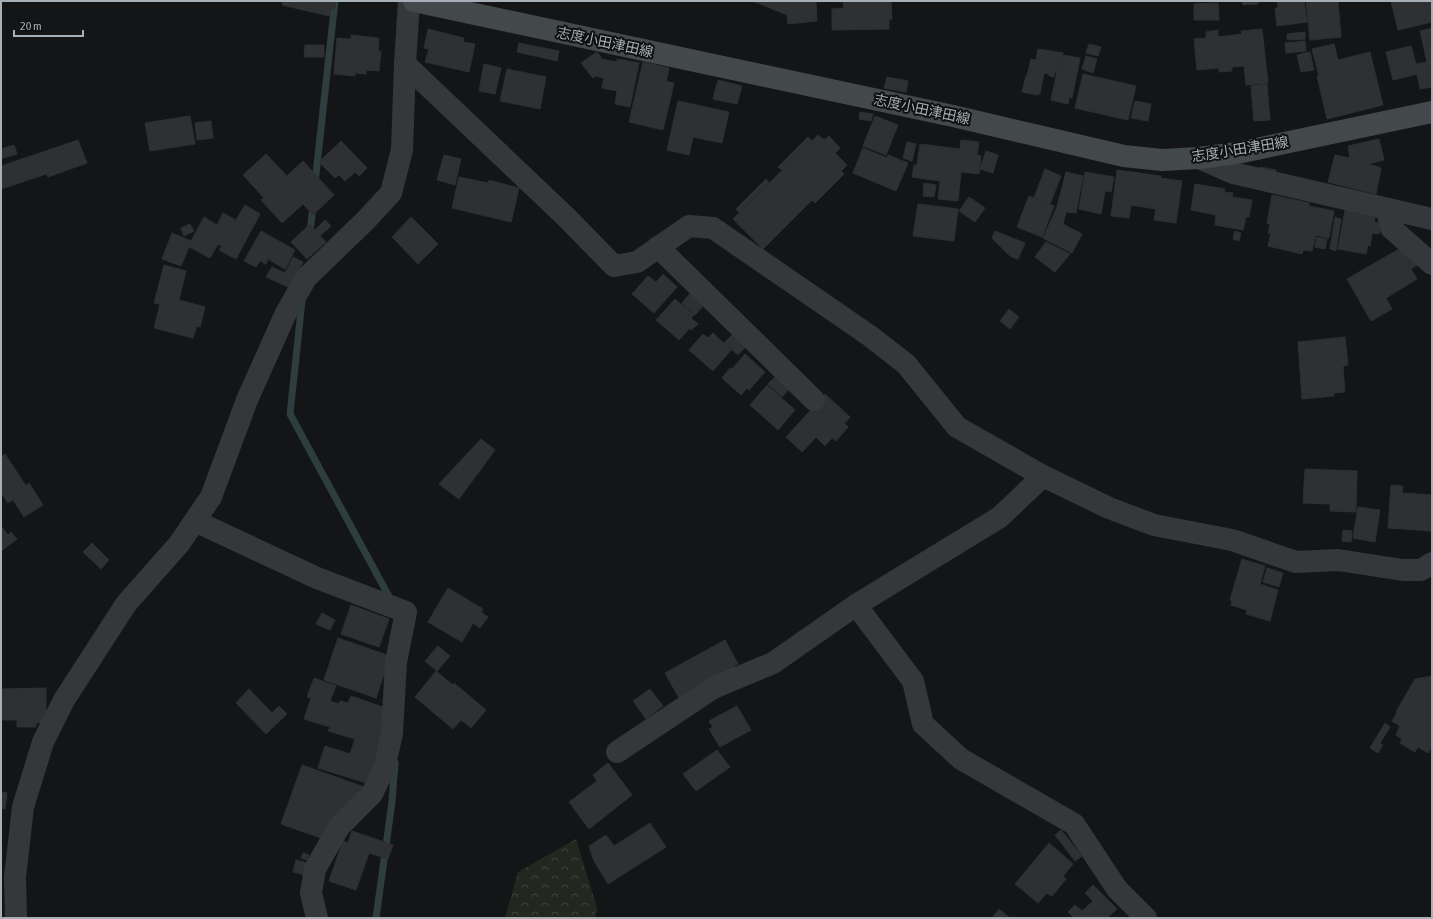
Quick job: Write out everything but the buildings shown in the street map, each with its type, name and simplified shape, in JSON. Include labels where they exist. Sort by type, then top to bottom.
[{"type":"main road","name":"志度小田津田線","points":[[414,1],[953,116],[1124,156],[1162,160],[1199,158],[1237,153],[1432,112]]},
{"type":"street","points":[[16,918],[15,877],[23,807],[43,742],[64,700],[126,604],[179,544],[211,497],[247,400],[285,315],[306,278],[366,220],[391,193],[402,150],[409,1]]},
{"type":"street","points":[[405,64],[566,217],[614,266],[637,262],[689,226],[713,228],[870,336],[906,364],[957,427],[1043,476],[1109,508],[1154,524],[1232,540],[1296,562],[1338,560],[1402,570],[1421,570],[1432,563]]},
{"type":"street","points":[[1199,158],[1233,173],[1432,219]]},
{"type":"street","points":[[1387,209],[1391,228],[1432,264]]},
{"type":"street","points":[[658,247],[814,400]]},
{"type":"street","points":[[617,752],[713,688],[773,662],[856,606],[1000,517],[1043,476]]},
{"type":"street","points":[[195,521],[317,578],[406,612],[396,662],[392,733],[384,769],[372,794],[339,827],[315,869],[311,893],[317,918]]},
{"type":"street","points":[[856,606],[913,681],[923,724],[961,759],[1074,824],[1117,889],[1146,918]]},
{"type":"green space","points":[[576,839],[597,908],[595,918],[505,918],[518,872]]},
{"type":"waterway","points":[[315,183],[335,1]]},
{"type":"waterway","points":[[310,233],[313,205]]},
{"type":"waterway","points":[[302,301],[290,414],[392,602]]},
{"type":"waterway","points":[[376,918],[392,802],[395,763]]}]
